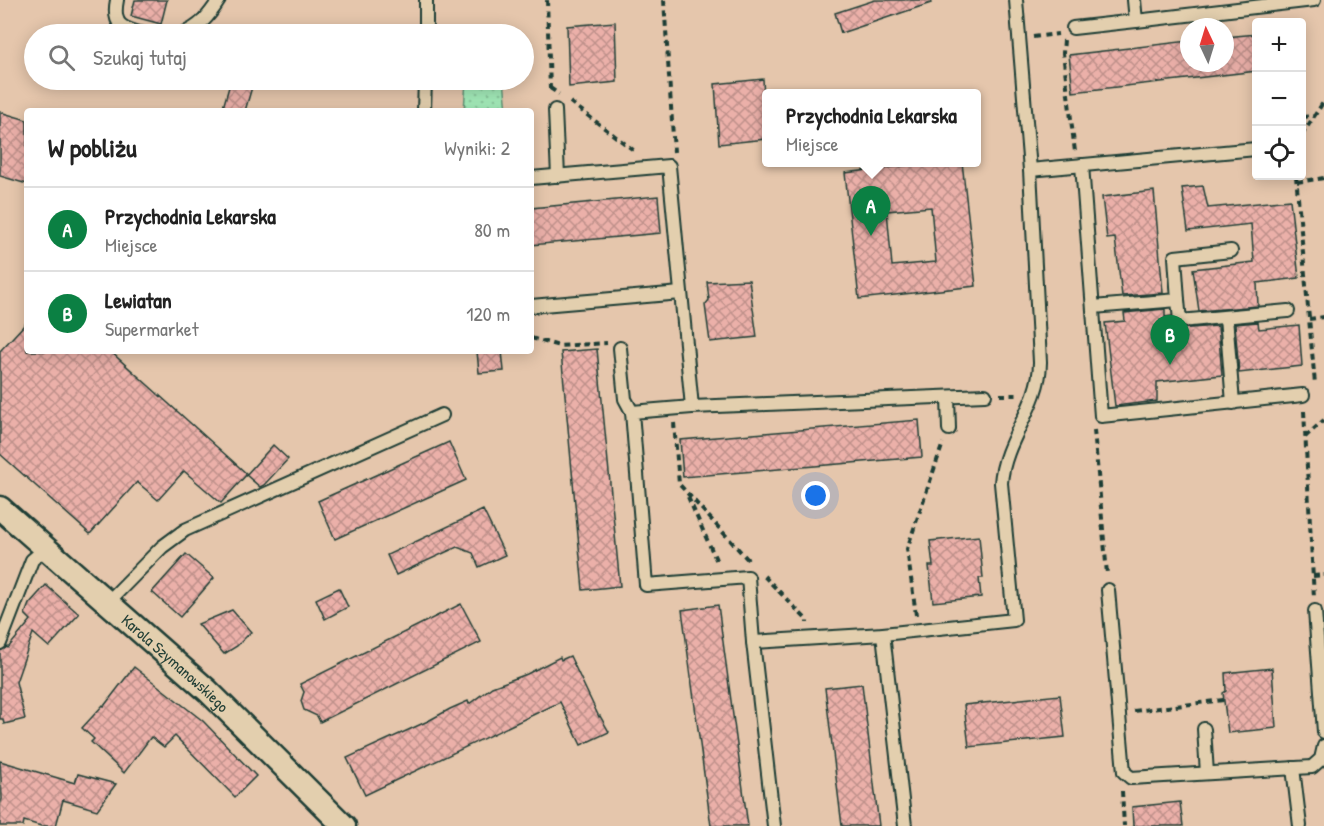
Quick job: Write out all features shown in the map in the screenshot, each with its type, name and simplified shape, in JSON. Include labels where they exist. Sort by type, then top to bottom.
[{"type":"street","name":"Karola Szymanowskiego","points":[[0,508],[208,691],[344,826]]},
{"type":"lane","points":[[117,0],[115,12],[119,24]]},
{"type":"lane","points":[[200,24],[207,18],[219,0]]},
{"type":"lane","points":[[426,0],[426,24]]},
{"type":"lane","points":[[753,642],[883,634],[1014,620],[1001,483],[1005,456],[1035,395],[1040,371],[1030,170],[1016,0]]},
{"type":"lane","points":[[1134,0],[1136,21]]},
{"type":"lane","points":[[1073,28],[1314,0]]},
{"type":"lane","points":[[424,108],[425,90]]},
{"type":"lane","points":[[555,110],[558,176]]},
{"type":"lane","points":[[1030,170],[1252,149]]},
{"type":"lane","points":[[1079,165],[1101,416],[1303,395]]},
{"type":"lane","points":[[534,178],[669,166],[692,407]]},
{"type":"lane","points":[[1231,251],[1175,257],[1180,321],[1288,310]]},
{"type":"lane","points":[[534,306],[681,293]]},
{"type":"lane","points":[[1093,307],[1178,300]]},
{"type":"lane","points":[[1226,317],[1233,403]]},
{"type":"lane","points":[[620,348],[625,399],[632,412],[646,585],[748,577],[774,826]]},
{"type":"lane","points":[[632,412],[692,407],[984,395]]},
{"type":"lane","points":[[948,397],[949,429]]},
{"type":"lane","points":[[108,602],[162,547],[185,530],[442,415]]},
{"type":"lane","points":[[0,643],[32,560],[46,548]]},
{"type":"lane","points":[[1108,590],[1124,772],[1131,778],[1312,767],[1321,759],[1324,746]]},
{"type":"lane","points":[[1315,610],[1324,732]]},
{"type":"lane","points":[[883,634],[905,826]]},
{"type":"lane","points":[[1203,729],[1208,772]]},
{"type":"lane","points":[[1293,768],[1300,826]]},
{"type":"path","points":[[547,0],[551,102],[555,110]]},
{"type":"path","points":[[664,0],[676,148],[669,166]]},
{"type":"path","points":[[1019,38],[1068,33],[1065,37],[1063,53],[1079,165]]},
{"type":"path","points":[[550,87],[560,94]]},
{"type":"path","points":[[1306,129],[1324,101]]},
{"type":"path","points":[[569,102],[636,151],[638,169]]},
{"type":"path","points":[[1306,117],[1314,116]]},
{"type":"path","points":[[1315,385],[1297,182],[1324,178]]},
{"type":"path","points":[[1309,319],[1324,317]]},
{"type":"path","points":[[534,339],[559,346],[619,342],[620,348]]},
{"type":"path","points":[[672,409],[679,484],[753,565]]},
{"type":"path","points":[[1304,414],[1315,610]]},
{"type":"path","points":[[1101,416],[1094,428],[1108,590]]},
{"type":"path","points":[[1305,437],[1324,420]]},
{"type":"path","points":[[917,630],[907,549],[935,461],[949,429]]},
{"type":"path","points":[[687,493],[725,579]]},
{"type":"path","points":[[761,573],[807,620],[810,638]]},
{"type":"path","points":[[1313,576],[1324,575]]},
{"type":"path","points":[[1119,713],[1224,700]]},
{"type":"path","points":[[1124,772],[1121,786],[1124,826]]},
{"type":"green space","points":[[465,90],[505,90],[507,108],[464,108]]},
{"type":"building","points":[[135,0],[167,0],[161,24],[131,16]]},
{"type":"building","points":[[875,0],[930,0],[931,3],[841,33],[835,13]]},
{"type":"building","points":[[615,22],[617,82],[569,87],[567,26]]},
{"type":"building","points":[[1252,34],[1252,72],[1073,92],[1069,55],[1180,42],[1180,72],[1234,72],[1234,36]]},
{"type":"building","points":[[763,79],[762,139],[719,144],[715,84]]},
{"type":"building","points":[[228,90],[251,90],[246,108],[223,108]]},
{"type":"building","points":[[0,112],[24,119],[24,183],[0,176]]},
{"type":"building","points":[[894,167],[963,167],[976,286],[859,299],[845,173]],"holes":[[[931,207],[936,262],[892,266],[887,211]]]},
{"type":"building","points":[[1203,186],[1208,208],[1290,200],[1299,278],[1257,283],[1258,306],[1199,311],[1193,269],[1254,262],[1251,224],[1188,231],[1182,188]]},
{"type":"building","points":[[1154,191],[1163,293],[1122,296],[1115,238],[1107,239],[1102,197]]},
{"type":"building","points":[[658,196],[661,233],[534,245],[534,208]]},
{"type":"building","points":[[749,280],[757,337],[710,342],[705,305],[709,300],[707,282]]},
{"type":"building","points":[[1165,309],[1165,317],[1171,316],[1173,325],[1177,329],[1218,326],[1222,375],[1157,382],[1157,401],[1115,406],[1105,323],[1125,321],[1124,313]]},
{"type":"building","points":[[1258,322],[1259,329],[1299,325],[1302,366],[1239,373],[1235,324]]},
{"type":"building","points":[[24,325],[24,354],[113,354],[247,474],[221,503],[184,471],[158,500],[137,482],[90,534],[0,454],[0,351]]},
{"type":"building","points":[[597,349],[620,586],[583,590],[561,352]]},
{"type":"building","points":[[477,354],[502,354],[504,371],[479,373]]},
{"type":"building","points":[[919,420],[922,457],[683,477],[680,440]]},
{"type":"building","points":[[449,442],[466,480],[335,539],[318,501]]},
{"type":"building","points":[[273,445],[288,459],[260,487],[246,475]]},
{"type":"building","points":[[483,510],[505,555],[479,567],[473,553],[457,547],[396,575],[387,555]]},
{"type":"building","points":[[979,536],[983,578],[979,578],[981,597],[933,602],[929,566],[933,566],[930,541]]},
{"type":"building","points":[[186,554],[214,578],[180,617],[152,592]]},
{"type":"building","points":[[46,585],[79,614],[49,647],[33,633],[16,682],[25,719],[4,724],[3,719],[0,719],[0,651],[8,648],[31,620],[25,614],[29,604]]},
{"type":"building","points":[[339,588],[348,607],[325,619],[316,599]]},
{"type":"building","points":[[461,604],[481,642],[320,722],[317,716],[304,710],[301,701],[304,692],[300,684]]},
{"type":"building","points":[[718,605],[748,826],[711,826],[682,610]]},
{"type":"building","points":[[232,610],[251,632],[237,646],[224,654],[198,624]]},
{"type":"building","points":[[570,656],[599,717],[609,732],[581,745],[560,702],[365,795],[347,758],[468,701],[469,704],[492,687],[527,674],[560,657],[561,660]]},
{"type":"building","points":[[134,667],[203,721],[256,776],[235,797],[175,736],[164,747],[151,737],[124,773],[91,742],[94,739],[82,728],[104,706]]},
{"type":"building","points":[[1272,668],[1276,728],[1228,733],[1223,693],[1226,691],[1225,673]]},
{"type":"building","points":[[862,684],[879,826],[842,826],[825,688]]},
{"type":"building","points":[[1060,695],[1065,737],[969,747],[964,705]]},
{"type":"building","points":[[0,761],[75,783],[78,774],[116,784],[97,810],[63,800],[56,826],[41,826],[24,821],[23,826],[0,826],[2,799]]},
{"type":"building","points":[[1180,802],[1183,826],[1133,826],[1132,807]]},
{"type":"place","name":"Przychodnia Lekarska","points":[[871,236]]},
{"type":"place","name":"Lewiatan","points":[[1170,365]]}]
